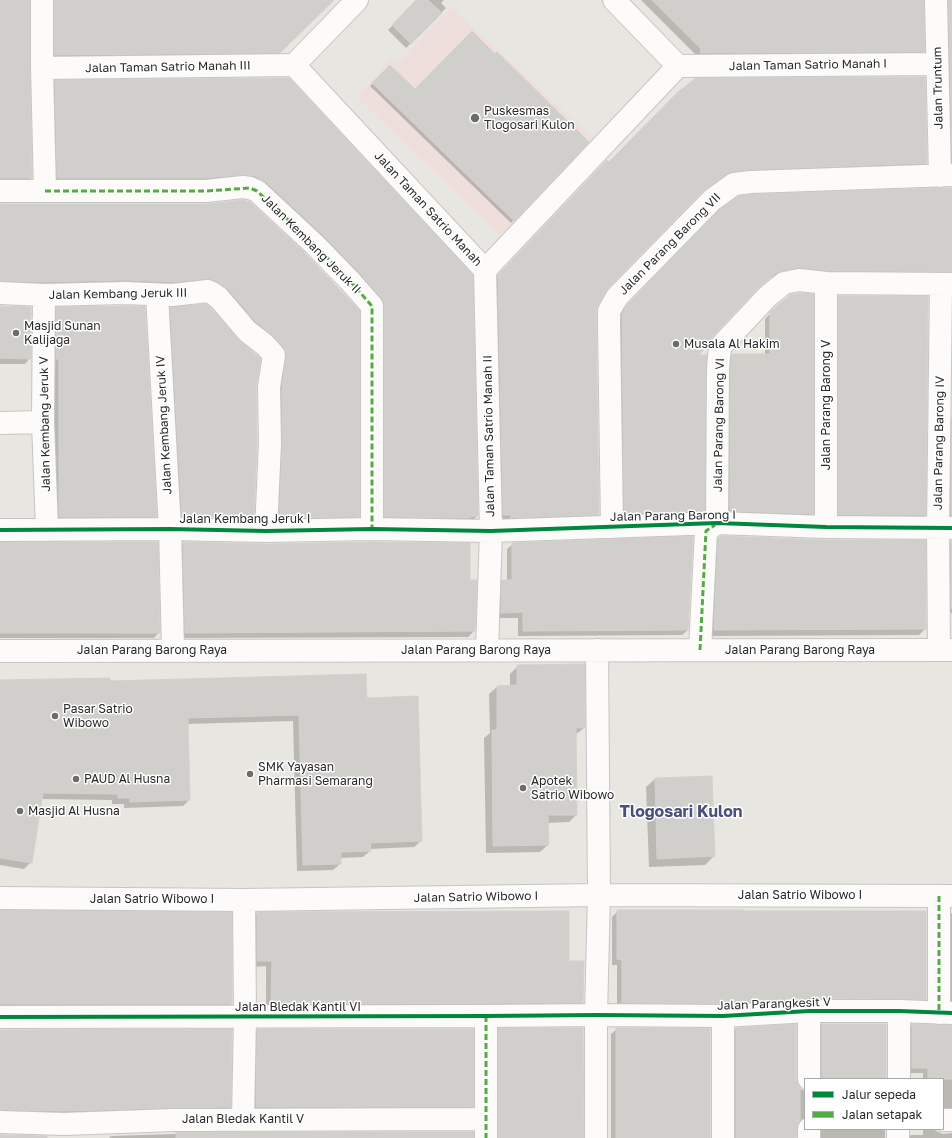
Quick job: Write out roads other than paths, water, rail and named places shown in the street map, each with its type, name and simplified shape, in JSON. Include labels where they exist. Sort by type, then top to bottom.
[{"type":"street","points":[[42,0],[45,191]]},
{"type":"street","points":[[294,65],[357,0]]},
{"type":"street","points":[[614,0],[678,66]]},
{"type":"street","name":"Jalan Truntum","points":[[936,0],[937,64],[946,175]]},
{"type":"street","name":"Jalan Taman Satrio Manah I","points":[[678,66],[937,64]]},
{"type":"street","name":"Jalan Taman Satrio Manah III","points":[[42,68],[294,65]]},
{"type":"street","name":"Jalan Taman Satrio Manah","points":[[294,65],[485,270],[678,66]]},
{"type":"street","name":"Jalan Parang Barong VII","points":[[612,527],[609,311],[617,297],[712,200],[734,184],[740,182],[946,175]]},
{"type":"street","name":"Jalan Kembang Jeruk II","points":[[0,191],[206,191],[250,188],[257,191],[314,244],[350,280],[372,306],[372,529]]},
{"type":"street","name":"Jalan Taman Satrio Manah II","points":[[485,270],[491,531],[487,650]]},
{"type":"street","name":"Jalan Parang Barong VI","points":[[718,523],[718,368],[720,346],[767,297],[784,283],[799,280],[826,283],[947,284]]},
{"type":"street","name":"Jalan Parang Barong V","points":[[826,283],[826,527]]},
{"type":"street","name":"Jalan Parang Barong IV","points":[[945,650],[947,284]]},
{"type":"street","name":"Jalan Kembang Jeruk III","points":[[0,293],[44,295],[125,293],[172,295],[208,291],[219,298],[247,331],[265,345],[274,356],[269,387],[270,442],[266,530]]},
{"type":"street","name":"Jalan Kembang Jeruk V","points":[[44,295],[43,422],[47,529]]},
{"type":"street","name":"Jalan Kembang Jeruk IV","points":[[157,295],[170,529],[172,650]]},
{"type":"street","points":[[0,422],[43,422]]},
{"type":"street","points":[[700,650],[706,531],[718,523]]},
{"type":"street","name":"Jalan Parang Barong I","points":[[491,531],[718,523],[826,527],[945,528]]},
{"type":"street","name":"Jalan Kembang Jeruk I","points":[[0,530],[372,529],[491,531]]},
{"type":"street","points":[[596,1138],[596,1015],[599,895],[597,650]]},
{"type":"street","name":"Jalan Parang Barong Raya","points":[[0,651],[945,650]]},
{"type":"street","name":"Jalan Satrio Wibowo I","points":[[0,898],[244,900],[599,895],[946,896]]},
{"type":"street","points":[[946,896],[946,1013]]},
{"type":"street","points":[[243,1119],[245,1017],[244,900]]},
{"type":"street","points":[[809,1011],[809,1078]]},
{"type":"street","name":"Jalan Parangkesit V","points":[[596,1015],[722,1016],[809,1011],[899,1011],[946,1013]]},
{"type":"street","points":[[899,1011],[899,1078]]},
{"type":"street","name":"Jalan Bledak Kantil VI","points":[[0,1017],[596,1015]]},
{"type":"street","points":[[486,1016],[486,1128]]},
{"type":"street","points":[[722,1016],[723,1138]]},
{"type":"street","name":"Jalan Bledak Kantil V","points":[[0,1122],[64,1131],[174,1129],[243,1119],[486,1128]]},
{"type":"place","name":"Puskesmas Tlogosari Kulon","points":[[475,118]]},
{"type":"place","name":"Masjid Sunan Kalijaga","points":[[16,333]]},
{"type":"place","name":"Musala Al Hakim","points":[[676,344]]},
{"type":"place","name":"Pasar Satrio Wibowo","points":[[55,716]]},
{"type":"place","name":"SMK Yayasan Pharmasi Semarang","points":[[250,774]]},
{"type":"place","name":"PAUD Al Husna","points":[[76,779]]},
{"type":"place","name":"Apotek Satrio Wibowo","points":[[523,788]]},
{"type":"place","name":"Masjid Al Husna","points":[[20,811]]},
{"type":"district","name":"Tlogosari Kulon","points":[[681,812]]}]
